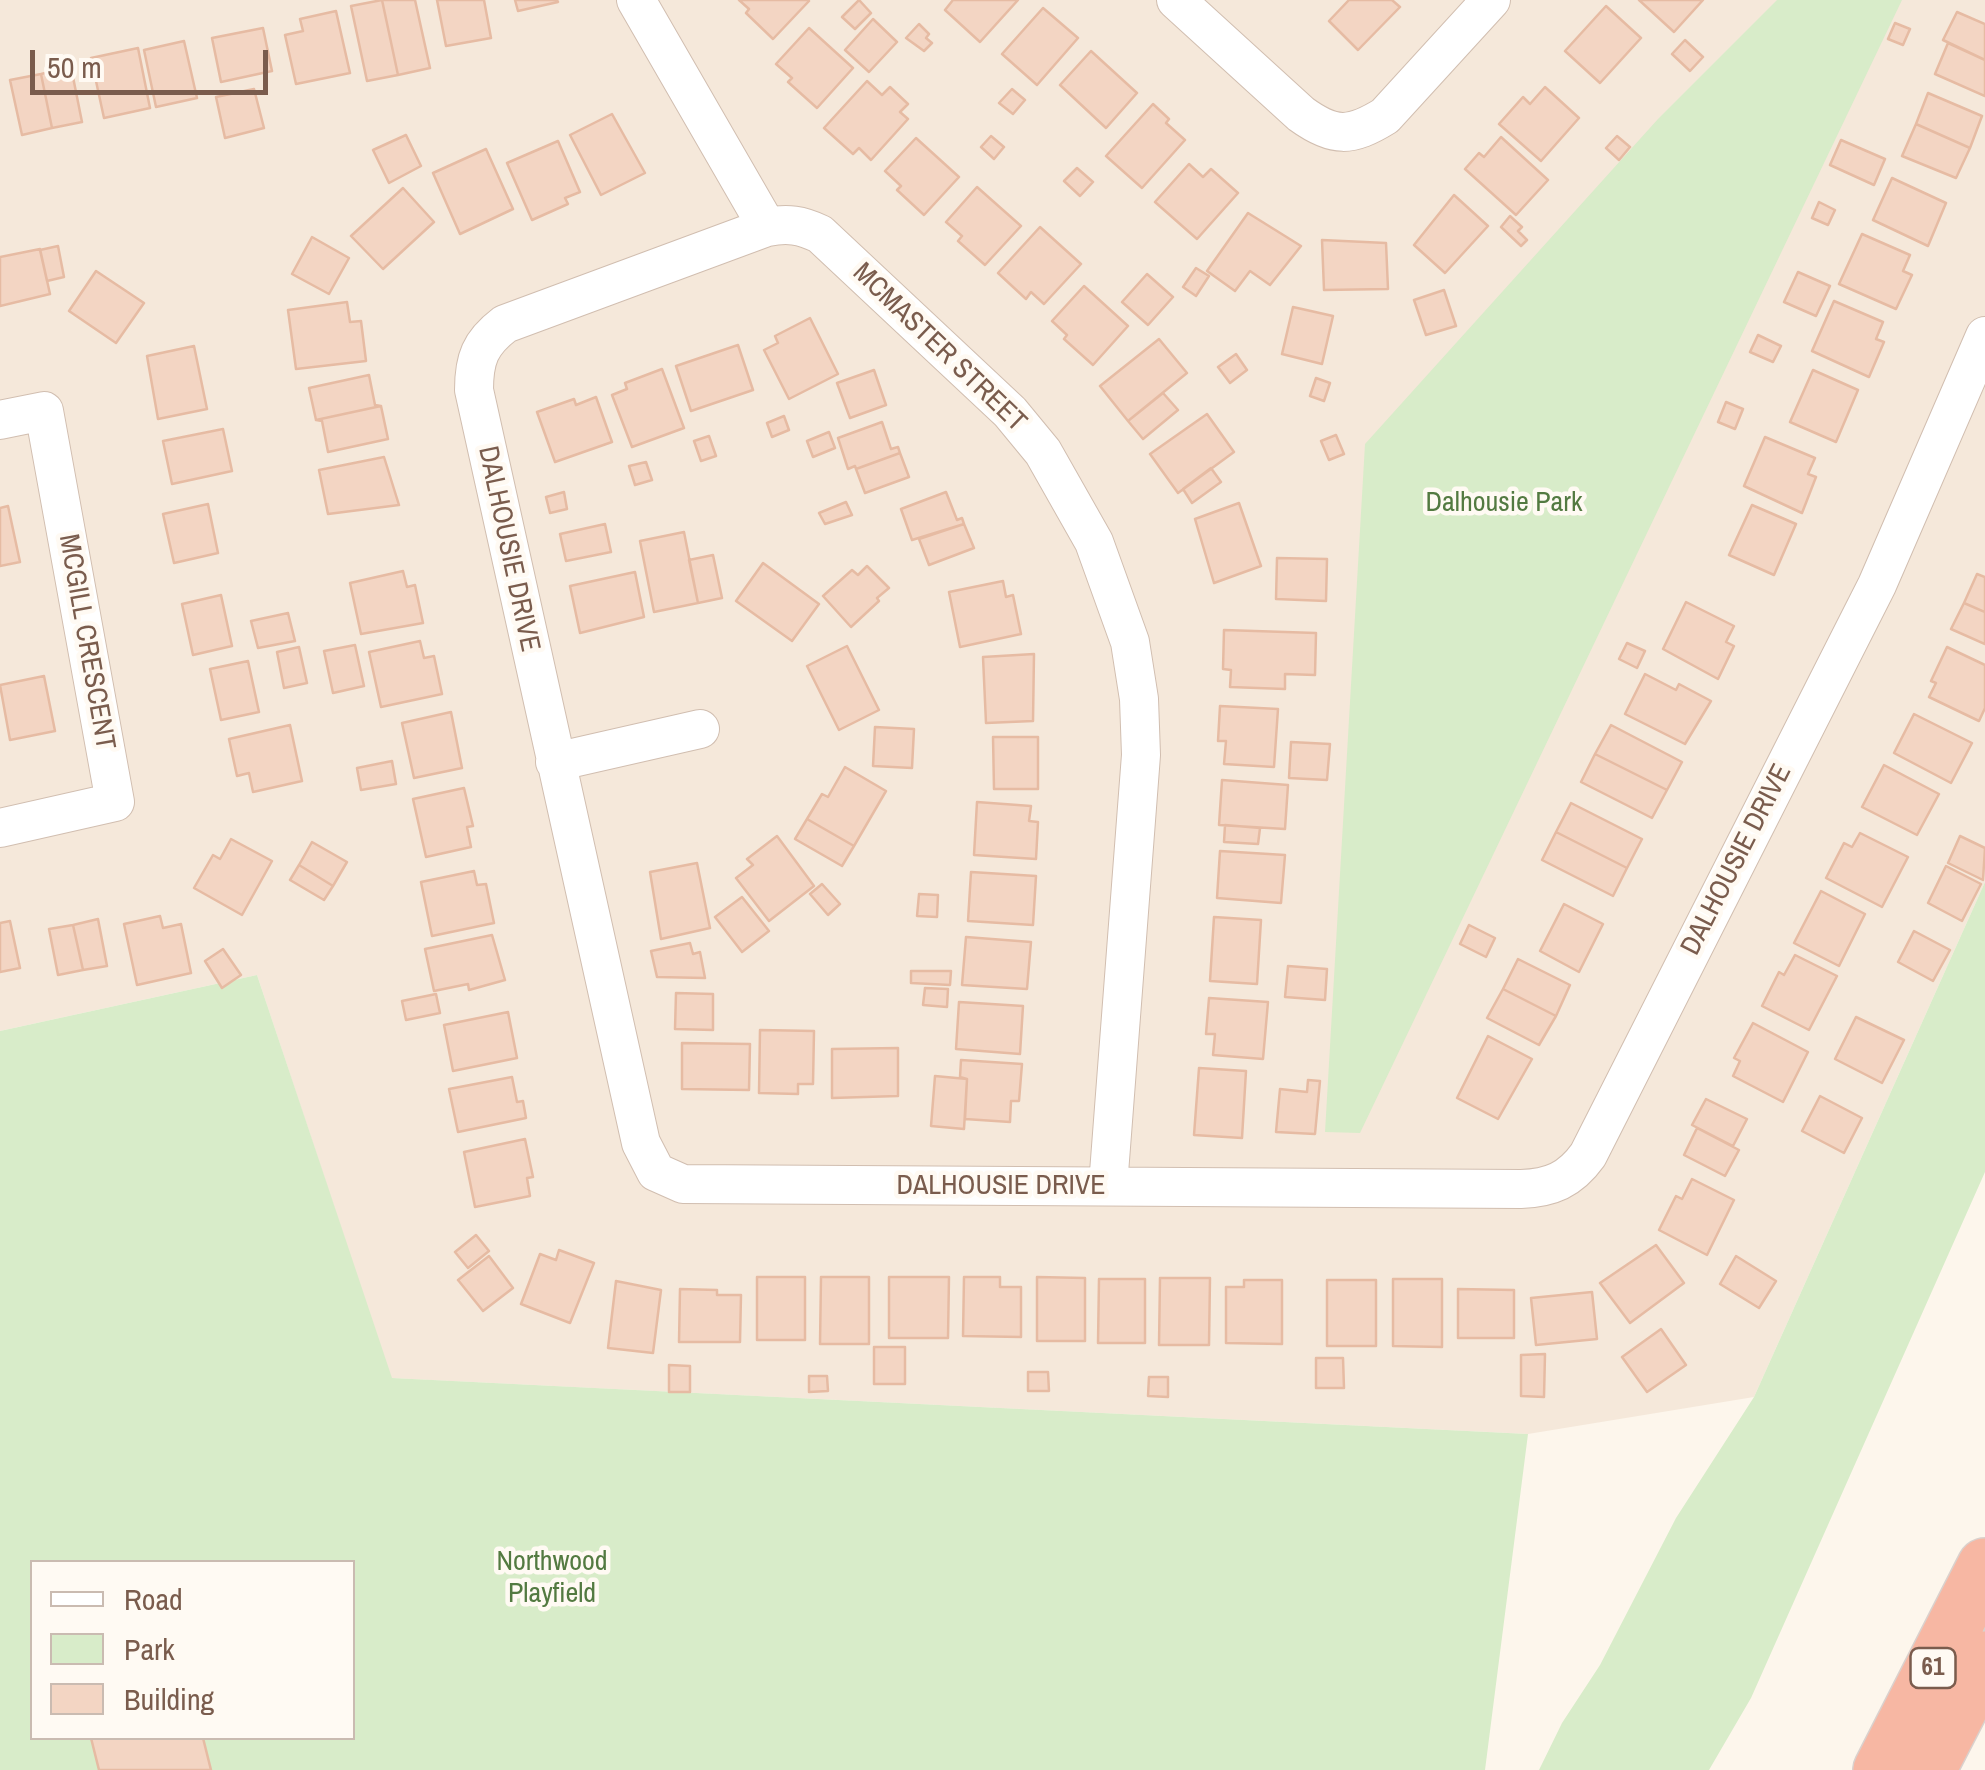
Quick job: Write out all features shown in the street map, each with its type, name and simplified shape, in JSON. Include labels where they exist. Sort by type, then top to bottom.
[{"type":"highway","name":"61","points":[[1880,1770],[1985,1566]]},
{"type":"highway","name":"61","points":[[1928,1770],[1985,1660]]},
{"type":"street","points":[[636,0],[767,227]]},
{"type":"street","points":[[1176,0],[1301,114],[1322,130],[1344,134],[1366,128],[1385,116],[1491,0]]},
{"type":"street","name":"MCMASTER STREET","points":[[767,227],[786,223],[820,234],[1010,412],[1043,452],[1071,498],[1114,592],[1130,642],[1139,699],[1140,755],[1108,1186]]},
{"type":"street","name":"DALHOUSIE DRIVE","points":[[767,227],[505,324],[479,349],[474,369],[474,390],[640,1143],[656,1172],[682,1184],[1521,1189],[1543,1188],[1562,1181],[1588,1155],[1864,611],[1985,336]]},
{"type":"street","name":"MCGILL CRESCENT","points":[[0,420],[44,411],[115,802],[0,828]]},
{"type":"street","points":[[554,762],[700,729]]},
{"type":"shaded area","points":[[0,0],[1985,0],[1985,882],[1754,1397],[1528,1434],[391,1378],[257,975],[0,1031]]},
{"type":"green space","name":"Dalhousie Park","points":[[1777,0],[1902,0],[1360,1133],[1325,1132],[1365,444],[1658,119]]},
{"type":"green space","points":[[1985,882],[1985,1172],[1751,1698],[1709,1770],[1539,1770],[1562,1723],[1600,1665],[1676,1518],[1754,1397]]},
{"type":"green space","name":"Northwood Playfield","points":[[257,975],[392,1378],[1528,1434],[1485,1770],[0,1770],[0,1031]]},
{"type":"building","points":[[382,0],[415,0],[430,68],[398,75]]},
{"type":"building","points":[[382,0],[398,75],[367,81],[351,6]]},
{"type":"building","points":[[437,0],[484,0],[491,38],[446,46]]},
{"type":"building","points":[[515,0],[557,0],[558,2],[518,11]]},
{"type":"building","points":[[739,0],[809,1],[773,39],[746,13],[749,9]]},
{"type":"building","points":[[859,0],[871,13],[855,29],[842,17]]},
{"type":"building","points":[[953,0],[1018,0],[980,42],[945,10]]},
{"type":"building","points":[[1349,0],[1392,0],[1400,7],[1358,50],[1329,21]]},
{"type":"building","points":[[1639,0],[1703,0],[1674,32]]},
{"type":"building","points":[[1606,6],[1641,38],[1600,83],[1565,51]]},
{"type":"building","points":[[1043,8],[1078,38],[1037,85],[1002,54]]},
{"type":"building","points":[[336,11],[350,73],[296,84],[285,35],[303,31],[300,19]]},
{"type":"building","points":[[1957,12],[1985,24],[1985,60],[1943,40]]},
{"type":"building","points":[[873,19],[897,42],[869,72],[845,50]]},
{"type":"building","points":[[1895,23],[1910,29],[1903,45],[1888,39]]},
{"type":"building","points":[[919,24],[932,43],[924,51],[906,38]]},
{"type":"building","points":[[263,28],[272,71],[221,82],[212,38]]},
{"type":"building","points":[[809,28],[853,68],[817,108],[788,82],[792,78],[776,64]]},
{"type":"building","points":[[1685,40],[1703,57],[1690,71],[1672,54]]},
{"type":"building","points":[[184,41],[197,98],[156,107],[144,50]]},
{"type":"building","points":[[1948,43],[1985,60],[1985,96],[1935,74]]},
{"type":"building","points":[[138,48],[150,108],[104,118],[91,58]]},
{"type":"building","points":[[1091,51],[1137,93],[1106,128],[1060,85]]},
{"type":"building","points":[[71,67],[82,122],[52,128],[41,74]]},
{"type":"building","points":[[41,74],[52,128],[22,135],[10,80]]},
{"type":"building","points":[[867,81],[882,95],[890,87],[908,104],[900,112],[908,119],[871,160],[859,148],[853,154],[824,128]]},
{"type":"building","points":[[1545,87],[1579,118],[1541,161],[1499,124],[1523,97],[1530,104]]},
{"type":"building","points":[[254,89],[264,128],[225,138],[216,97]]},
{"type":"building","points":[[1012,89],[1025,100],[1013,114],[999,103]]},
{"type":"building","points":[[1928,93],[1982,116],[1970,148],[1916,124]]},
{"type":"building","points":[[1153,104],[1185,140],[1142,188],[1106,156]]},
{"type":"building","points":[[612,114],[645,173],[601,195],[570,135]]},
{"type":"building","points":[[1916,124],[1970,148],[1956,178],[1902,156]]},
{"type":"building","points":[[406,135],[421,166],[389,183],[373,150]]},
{"type":"building","points":[[991,136],[1004,147],[994,159],[981,147]]},
{"type":"building","points":[[1617,136],[1630,147],[1619,160],[1606,148]]},
{"type":"building","points":[[1501,137],[1548,180],[1516,215],[1465,169],[1479,153],[1484,157]]},
{"type":"building","points":[[916,138],[959,177],[924,215],[897,190],[901,186],[885,171]]},
{"type":"building","points":[[1841,140],[1885,159],[1874,185],[1830,165]]},
{"type":"building","points":[[558,141],[580,192],[565,198],[568,204],[532,220],[507,163]]},
{"type":"building","points":[[486,149],[513,209],[460,234],[433,173]]},
{"type":"building","points":[[1189,164],[1203,177],[1211,169],[1238,193],[1197,239],[1155,202]]},
{"type":"building","points":[[1077,168],[1093,182],[1080,196],[1064,181]]},
{"type":"building","points":[[1892,178],[1946,203],[1928,246],[1873,220]]},
{"type":"building","points":[[977,187],[1021,226],[985,265],[958,241],[962,236],[946,222]]},
{"type":"building","points":[[403,188],[434,222],[383,269],[351,236]]},
{"type":"building","points":[[1454,195],[1488,226],[1445,273],[1414,245]]},
{"type":"building","points":[[1819,202],[1835,210],[1828,225],[1812,218]]},
{"type":"building","points":[[1248,213],[1301,246],[1270,285],[1250,271],[1235,291],[1207,271]]},
{"type":"building","points":[[1510,216],[1522,227],[1518,231],[1527,240],[1521,246],[1501,227]]},
{"type":"building","points":[[1040,227],[1081,264],[1044,304],[1031,292],[1026,299],[998,273]]},
{"type":"building","points":[[1862,234],[1910,255],[1903,271],[1912,275],[1896,309],[1839,284]]},
{"type":"building","points":[[312,237],[349,258],[329,294],[292,274]]},
{"type":"building","points":[[1322,240],[1386,243],[1388,289],[1324,290]]},
{"type":"building","points":[[58,246],[64,277],[47,281],[40,250]]},
{"type":"building","points":[[40,249],[50,294],[0,306],[0,257]]},
{"type":"building","points":[[1196,268],[1209,276],[1196,296],[1183,287]]},
{"type":"building","points":[[96,271],[144,303],[116,343],[69,311]]},
{"type":"building","points":[[1798,272],[1830,286],[1816,316],[1784,302]]},
{"type":"building","points":[[1147,274],[1173,297],[1148,325],[1122,302]]},
{"type":"building","points":[[1084,286],[1128,326],[1093,365],[1064,339],[1067,335],[1052,321]]},
{"type":"building","points":[[1444,290],[1456,326],[1426,335],[1414,300]]},
{"type":"building","points":[[1834,301],[1883,322],[1876,339],[1884,342],[1869,377],[1812,351]]},
{"type":"building","points":[[347,302],[350,322],[361,321],[366,361],[296,369],[288,310]]},
{"type":"building","points":[[1293,307],[1333,316],[1322,364],[1282,354]]},
{"type":"building","points":[[810,318],[838,374],[789,399],[764,350],[778,343],[775,336]]},
{"type":"building","points":[[1758,335],[1781,346],[1773,362],[1750,352]]},
{"type":"building","points":[[1159,339],[1187,373],[1128,421],[1100,386]]},
{"type":"building","points":[[738,345],[753,390],[691,411],[676,366]]},
{"type":"building","points":[[194,346],[207,409],[158,419],[147,356]]},
{"type":"building","points":[[1236,354],[1247,370],[1230,383],[1218,367]]},
{"type":"building","points":[[662,369],[684,428],[632,447],[612,395],[627,389],[625,383]]},
{"type":"building","points":[[874,370],[886,405],[850,418],[837,383]]},
{"type":"building","points":[[1813,370],[1858,390],[1836,442],[1790,422]]},
{"type":"building","points":[[369,375],[375,405],[381,406],[316,420],[309,388]]},
{"type":"building","points":[[1316,378],[1330,383],[1324,401],[1310,396]]},
{"type":"building","points":[[1163,393],[1178,410],[1143,439],[1128,421]]},
{"type":"building","points":[[596,397],[612,442],[555,462],[537,412],[574,399],[576,405]]},
{"type":"building","points":[[1726,402],[1743,409],[1735,429],[1718,422]]},
{"type":"building","points":[[381,406],[388,439],[328,452],[322,421],[316,420]]},
{"type":"building","points":[[1207,414],[1234,452],[1178,493],[1150,454]]},
{"type":"building","points":[[784,416],[789,430],[772,437],[767,423]]},
{"type":"building","points":[[882,422],[891,449],[898,447],[900,453],[848,469],[838,438]]},
{"type":"building","points":[[223,429],[232,471],[172,484],[163,441]]},
{"type":"building","points":[[829,432],[835,448],[813,457],[807,441]]},
{"type":"building","points":[[1336,435],[1344,454],[1329,460],[1321,441]]},
{"type":"building","points":[[709,436],[716,456],[701,461],[694,441]]},
{"type":"building","points":[[1765,437],[1815,458],[1808,474],[1816,477],[1802,513],[1744,486]]},
{"type":"building","points":[[900,453],[909,477],[865,493],[856,469]]},
{"type":"building","points":[[384,457],[399,505],[328,514],[319,470]]},
{"type":"building","points":[[646,462],[652,480],[635,485],[629,466]]},
{"type":"building","points":[[1211,468],[1221,482],[1192,503],[1183,489]]},
{"type":"building","points":[[564,492],[567,509],[550,513],[546,497]]},
{"type":"building","points":[[946,492],[957,520],[962,518],[964,524],[912,540],[901,509]]},
{"type":"building","points":[[846,502],[852,515],[825,524],[819,513]]},
{"type":"building","points":[[1239,503],[1261,566],[1214,583],[1195,519]]},
{"type":"building","points":[[208,504],[218,553],[174,563],[163,514]]},
{"type":"building","points":[[1752,505],[1796,524],[1774,575],[1729,555]]},
{"type":"building","points":[[8,506],[20,562],[0,566],[0,508]]},
{"type":"building","points":[[605,524],[611,552],[566,561],[560,534]]},
{"type":"building","points":[[964,524],[974,548],[929,565],[919,539]]},
{"type":"building","points":[[684,532],[698,603],[654,612],[640,541]]},
{"type":"building","points":[[713,555],[722,598],[698,603],[689,560]]},
{"type":"building","points":[[1277,558],[1327,559],[1326,601],[1276,599]]},
{"type":"building","points":[[763,563],[819,604],[792,641],[736,601]]},
{"type":"building","points":[[867,566],[889,588],[851,627],[823,596],[852,570],[858,575]]},
{"type":"building","points":[[403,571],[407,587],[415,585],[423,623],[361,634],[350,583]]},
{"type":"building","points":[[635,572],[644,617],[580,633],[570,586]]},
{"type":"building","points":[[1977,574],[1985,577],[1985,612],[1964,603]]},
{"type":"building","points":[[1003,581],[1006,597],[1013,595],[1021,634],[960,647],[949,592]]},
{"type":"building","points":[[221,595],[232,646],[193,655],[182,604]]},
{"type":"building","points":[[1686,602],[1734,626],[1726,642],[1734,646],[1718,679],[1663,649]]},
{"type":"building","points":[[1964,603],[1985,612],[1985,644],[1951,629]]},
{"type":"building","points":[[288,613],[295,641],[258,648],[251,621]]},
{"type":"building","points":[[1224,630],[1316,633],[1315,675],[1285,674],[1285,689],[1230,687],[1231,670],[1223,669]]},
{"type":"building","points":[[420,641],[424,658],[434,656],[442,694],[381,707],[369,652]]},
{"type":"building","points":[[1627,643],[1645,651],[1637,668],[1619,659]]},
{"type":"building","points":[[355,645],[364,686],[333,693],[324,651]]},
{"type":"building","points":[[847,646],[879,710],[839,730],[807,666]]},
{"type":"building","points":[[299,647],[307,683],[284,688],[277,652]]},
{"type":"building","points":[[1947,647],[1985,665],[1985,708],[1979,721],[1929,697],[1936,683],[1931,681]]},
{"type":"building","points":[[1034,654],[1033,721],[986,723],[983,657]]},
{"type":"building","points":[[248,661],[259,712],[221,720],[210,669]]},
{"type":"building","points":[[1645,674],[1676,690],[1679,684],[1711,701],[1685,744],[1625,714]]},
{"type":"building","points":[[44,676],[55,731],[10,740],[0,685]]},
{"type":"building","points":[[1220,706],[1278,709],[1274,767],[1224,764],[1226,741],[1218,741]]},
{"type":"building","points":[[451,712],[462,768],[414,778],[402,723]]},
{"type":"building","points":[[1914,714],[1972,743],[1951,783],[1894,753]]},
{"type":"building","points":[[290,725],[302,781],[253,792],[249,773],[237,776],[229,739]]},
{"type":"building","points":[[1611,725],[1682,762],[1667,790],[1595,754]]},
{"type":"building","points":[[875,727],[914,729],[912,768],[873,766]]},
{"type":"building","points":[[993,737],[1038,737],[1038,789],[994,789]]},
{"type":"building","points":[[1291,742],[1330,744],[1327,780],[1289,778]]},
{"type":"building","points":[[1595,754],[1667,790],[1652,818],[1581,782]]},
{"type":"building","points":[[392,761],[396,784],[361,790],[357,768]]},
{"type":"building","points":[[1884,765],[1939,794],[1917,835],[1862,807]]},
{"type":"building","points":[[845,767],[886,791],[854,846],[807,819],[822,794],[828,797]]},
{"type":"building","points":[[1222,780],[1288,785],[1285,829],[1219,825]]},
{"type":"building","points":[[464,788],[473,826],[467,827],[471,847],[426,857],[413,799]]},
{"type":"building","points":[[977,802],[1031,806],[1029,821],[1038,822],[1036,859],[974,855]]},
{"type":"building","points":[[1571,803],[1642,839],[1627,868],[1556,832]]},
{"type":"building","points":[[807,819],[854,846],[842,866],[795,839]]},
{"type":"building","points":[[1225,825],[1260,828],[1258,844],[1224,842]]},
{"type":"building","points":[[1556,832],[1627,868],[1613,896],[1542,860]]},
{"type":"building","points":[[1860,833],[1908,857],[1882,907],[1826,878],[1844,843],[1852,847]]},
{"type":"building","points":[[777,836],[814,886],[769,921],[736,878],[753,865],[747,859]]},
{"type":"building","points":[[1960,836],[1985,848],[1983,880],[1948,863]]},
{"type":"building","points":[[231,839],[272,861],[242,915],[194,888],[213,855],[220,859]]},
{"type":"building","points":[[312,842],[347,862],[333,886],[299,865]]},
{"type":"building","points":[[1220,851],[1285,855],[1281,903],[1217,898]]},
{"type":"building","points":[[697,863],[710,928],[661,939],[650,872]]},
{"type":"building","points":[[299,865],[333,886],[324,900],[290,880]]},
{"type":"building","points":[[1946,866],[1981,884],[1962,921],[1928,903]]},
{"type":"building","points":[[474,871],[477,885],[486,884],[494,923],[432,936],[421,882]]},
{"type":"building","points":[[971,872],[1036,876],[1033,925],[968,921]]},
{"type":"building","points":[[822,884],[840,904],[828,915],[810,894]]},
{"type":"building","points":[[1821,891],[1865,914],[1839,966],[1794,943]]},
{"type":"building","points":[[919,894],[938,895],[937,917],[917,916]]},
{"type":"building","points":[[742,897],[769,931],[742,952],[715,917]]},
{"type":"building","points":[[1564,904],[1603,924],[1579,972],[1540,951]]},
{"type":"building","points":[[160,916],[163,928],[181,924],[191,973],[137,985],[124,924]]},
{"type":"building","points":[[1214,917],[1261,920],[1257,984],[1210,981]]},
{"type":"building","points":[[98,919],[107,966],[83,970],[73,925]]},
{"type":"building","points":[[10,921],[20,968],[0,972],[0,923]]},
{"type":"building","points":[[73,925],[83,970],[58,975],[49,929]]},
{"type":"building","points":[[1469,925],[1495,938],[1486,957],[1460,944]]},
{"type":"building","points":[[1914,931],[1950,950],[1933,981],[1898,962]]},
{"type":"building","points":[[492,935],[505,980],[469,990],[468,984],[434,991],[425,949]]},
{"type":"building","points":[[966,937],[1031,942],[1027,989],[962,985]]},
{"type":"building","points":[[690,943],[693,954],[700,952],[705,978],[657,977],[651,951]]},
{"type":"building","points":[[223,949],[241,975],[222,988],[205,961]]},
{"type":"building","points":[[1795,955],[1837,976],[1809,1030],[1762,1006],[1779,972],[1784,975]]},
{"type":"building","points":[[1518,959],[1570,985],[1556,1016],[1503,989]]},
{"type":"building","points":[[1288,966],[1327,969],[1325,1000],[1285,997]]},
{"type":"building","points":[[911,971],[951,971],[950,985],[911,983]]},
{"type":"building","points":[[925,988],[948,989],[947,1007],[923,1005]]},
{"type":"building","points":[[1503,989],[1556,1016],[1539,1045],[1487,1018]]},
{"type":"building","points":[[676,993],[713,994],[713,1030],[675,1029]]},
{"type":"building","points":[[436,994],[440,1013],[406,1020],[402,1001]]},
{"type":"building","points":[[1209,998],[1268,1002],[1263,1059],[1213,1055],[1215,1034],[1206,1034]]},
{"type":"building","points":[[959,1002],[1023,1006],[1020,1054],[956,1049]]},
{"type":"building","points":[[508,1012],[517,1058],[453,1071],[444,1025]]},
{"type":"building","points":[[1856,1017],[1904,1040],[1882,1083],[1835,1059]]},
{"type":"building","points":[[1753,1023],[1808,1052],[1783,1102],[1733,1076],[1740,1061],[1734,1058]]},
{"type":"building","points":[[760,1030],[814,1031],[813,1084],[798,1084],[798,1094],[759,1093]]},
{"type":"building","points":[[1488,1036],[1532,1059],[1498,1119],[1457,1098]]},
{"type":"building","points":[[682,1043],[750,1044],[749,1090],[682,1089]]},
{"type":"building","points":[[898,1048],[898,1096],[832,1098],[832,1049]]},
{"type":"building","points":[[961,1060],[1022,1064],[1019,1101],[1011,1101],[1010,1122],[965,1119],[967,1079],[960,1077]]},
{"type":"building","points":[[1199,1068],[1246,1071],[1242,1138],[1194,1135]]},
{"type":"building","points":[[935,1076],[967,1079],[964,1129],[931,1126]]},
{"type":"building","points":[[512,1077],[517,1102],[523,1101],[526,1118],[458,1132],[449,1089]]},
{"type":"building","points":[[1308,1080],[1320,1081],[1315,1134],[1276,1132],[1280,1089],[1307,1092]]},
{"type":"building","points":[[1820,1096],[1862,1118],[1844,1153],[1802,1131]]},
{"type":"building","points":[[1706,1099],[1747,1119],[1733,1146],[1692,1125]]},
{"type":"building","points":[[1697,1128],[1739,1150],[1725,1176],[1684,1155]]},
{"type":"building","points":[[525,1139],[533,1177],[527,1178],[530,1196],[475,1207],[464,1152]]},
{"type":"building","points":[[1692,1179],[1734,1200],[1707,1255],[1659,1230],[1676,1196],[1682,1199]]},
{"type":"building","points":[[476,1235],[489,1251],[468,1268],[455,1252]]},
{"type":"building","points":[[1656,1245],[1684,1283],[1630,1323],[1600,1283]]},
{"type":"building","points":[[559,1250],[594,1263],[570,1323],[521,1304],[540,1254],[556,1260]]},
{"type":"building","points":[[489,1256],[513,1288],[483,1311],[458,1280]]},
{"type":"building","points":[[1736,1256],[1776,1281],[1759,1308],[1720,1284]]},
{"type":"building","points":[[757,1277],[805,1277],[805,1340],[757,1340]]},
{"type":"building","points":[[821,1277],[869,1277],[869,1344],[820,1344]]},
{"type":"building","points":[[889,1277],[949,1277],[948,1338],[889,1338]]},
{"type":"building","points":[[964,1277],[1000,1277],[1000,1287],[1021,1287],[1021,1337],[963,1336]]},
{"type":"building","points":[[1037,1277],[1085,1278],[1085,1341],[1037,1341]]},
{"type":"building","points":[[1160,1278],[1210,1278],[1209,1345],[1159,1345]]},
{"type":"building","points":[[1099,1279],[1145,1279],[1145,1343],[1098,1343]]},
{"type":"building","points":[[1393,1279],[1442,1279],[1442,1347],[1393,1346]]},
{"type":"building","points":[[1244,1280],[1282,1280],[1282,1344],[1226,1343],[1226,1287],[1244,1287]]},
{"type":"building","points":[[1327,1280],[1376,1280],[1376,1346],[1327,1346]]},
{"type":"building","points":[[616,1281],[661,1290],[653,1353],[608,1348]]},
{"type":"building","points":[[680,1289],[741,1295],[740,1342],[679,1342]]},
{"type":"building","points":[[1458,1289],[1514,1290],[1514,1338],[1458,1338]]},
{"type":"building","points":[[1592,1292],[1597,1339],[1536,1345],[1531,1298]]},
{"type":"building","points":[[1661,1329],[1686,1365],[1647,1392],[1622,1357]]},
{"type":"building","points":[[874,1347],[905,1347],[905,1384],[874,1384]]},
{"type":"building","points":[[1545,1354],[1544,1397],[1521,1396],[1521,1355]]},
{"type":"building","points":[[1316,1358],[1343,1358],[1344,1388],[1316,1388]]},
{"type":"building","points":[[669,1365],[690,1366],[690,1392],[669,1392]]},
{"type":"building","points":[[1028,1372],[1048,1372],[1049,1391],[1028,1391]]},
{"type":"building","points":[[809,1376],[827,1376],[828,1391],[809,1392]]},
{"type":"building","points":[[1149,1377],[1168,1377],[1168,1397],[1148,1396]]},
{"type":"building","points":[[92,1740],[204,1740],[211,1770],[99,1770]]}]
